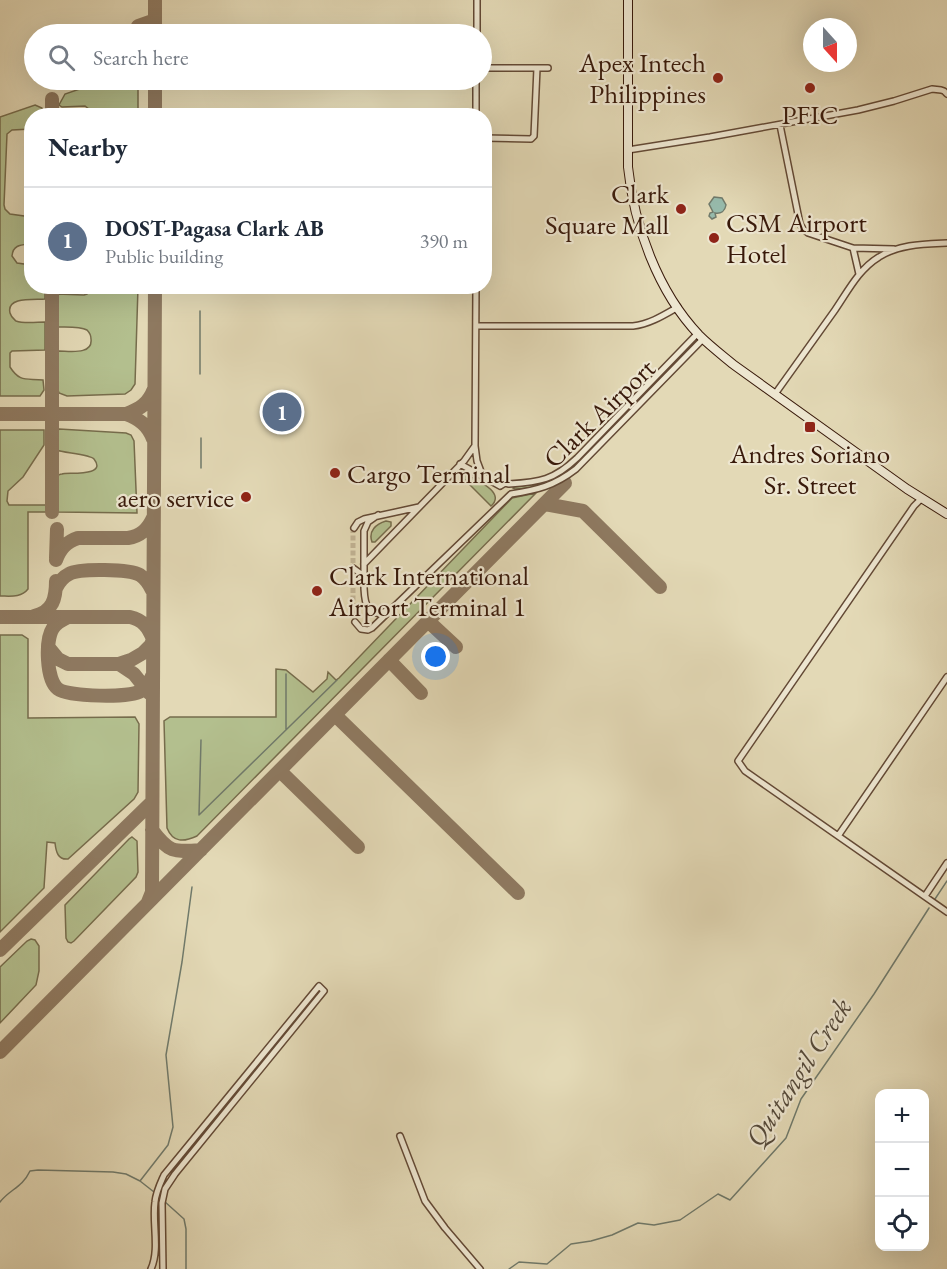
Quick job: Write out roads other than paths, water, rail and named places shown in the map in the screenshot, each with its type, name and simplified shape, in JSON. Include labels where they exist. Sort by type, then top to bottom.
[{"type":"main road","points":[[628,0],[630,181],[638,225],[658,273],[678,307],[712,348],[734,365],[921,499],[947,514]]},
{"type":"street","points":[[477,0],[477,24]]},
{"type":"street","points":[[492,68],[548,68]]},
{"type":"street","points":[[492,138],[531,139],[534,136],[537,68]]},
{"type":"street","points":[[628,150],[780,125],[877,106],[932,89],[941,90],[947,94]]},
{"type":"street","points":[[476,90],[476,108]]},
{"type":"street","points":[[780,125],[800,224],[808,233],[853,248],[896,249],[947,243]]},
{"type":"street","points":[[853,248],[859,274]]},
{"type":"street","points":[[775,394],[859,274],[880,256],[896,249]]},
{"type":"street","points":[[476,294],[475,446],[477,461],[483,477]]},
{"type":"street","points":[[476,326],[633,326],[645,324],[678,307]]},
{"type":"street","name":"Clark Airport","points":[[509,484],[541,481],[562,470],[701,336]]},
{"type":"street","name":"Clark Airport","points":[[509,495],[543,488],[560,481],[583,463],[701,336]]},
{"type":"street","points":[[617,416],[622,421]]},
{"type":"street","points":[[364,564],[475,446]]},
{"type":"street","points":[[460,464],[483,477],[504,496],[509,495]]},
{"type":"street","points":[[355,622],[361,629],[368,630],[375,626],[509,495],[512,489],[509,484],[504,483],[500,491]]},
{"type":"street","points":[[921,499],[738,761],[745,771],[947,912]]},
{"type":"street","points":[[354,528],[364,519],[419,507]]},
{"type":"street","points":[[378,515],[365,526],[364,602],[369,610],[377,613],[382,613],[395,606]]},
{"type":"street","points":[[353,568],[364,576]]},
{"type":"street","points":[[838,836],[947,677]]},
{"type":"street","points":[[925,896],[947,863]]},
{"type":"street","points":[[151,1269],[155,1252],[155,1204],[157,1190],[164,1175],[319,986],[324,991],[165,1189],[162,1203],[163,1269]]},
{"type":"street","points":[[400,1136],[425,1201],[480,1269]]},
{"type":"waterway","points":[[200,311],[200,374]]},
{"type":"waterway","points":[[201,438],[201,468]]},
{"type":"waterway","points":[[286,674],[286,729]]},
{"type":"waterway","points":[[199,815],[337,680]]},
{"type":"waterway","points":[[199,815],[201,740]]},
{"type":"waterway","name":"Quitangil Creek","points":[[935,899],[947,881]]},
{"type":"waterway","points":[[140,1181],[168,1145],[173,1127],[166,1055],[192,887]]},
{"type":"waterway","name":"Quitangil Creek","points":[[509,1269],[519,1262],[547,1264],[571,1244],[612,1235],[638,1223],[654,1225],[680,1220],[718,1194],[730,1200],[786,1138],[801,1099],[874,994],[929,908]]},
{"type":"waterway","points":[[0,1202],[20,1185],[30,1171],[38,1170],[126,1174],[154,1192]]},
{"type":"waterway","points":[[164,1201],[184,1219],[186,1269]]},
{"type":"tunnel","points":[[354,528],[353,611],[355,622]]},
{"type":"place","name":"Apex Intech Philippines","points":[[718,78]]},
{"type":"place","name":"PFIC","points":[[810,88]]},
{"type":"place","name":"Clark Square Mall","points":[[681,209]]},
{"type":"place","name":"CSM Airport Hotel","points":[[714,238]]},
{"type":"place","name":"DOST-Pagasa Clark AB","points":[[282,412]]},
{"type":"place","name":"Andres Soriano Sr. Street","points":[[810,427]]},
{"type":"place","name":"Cargo Terminal","points":[[335,473]]},
{"type":"place","name":"aero service","points":[[246,497]]},
{"type":"place","name":"Clark International Airport Terminal 1","points":[[317,591]]}]
